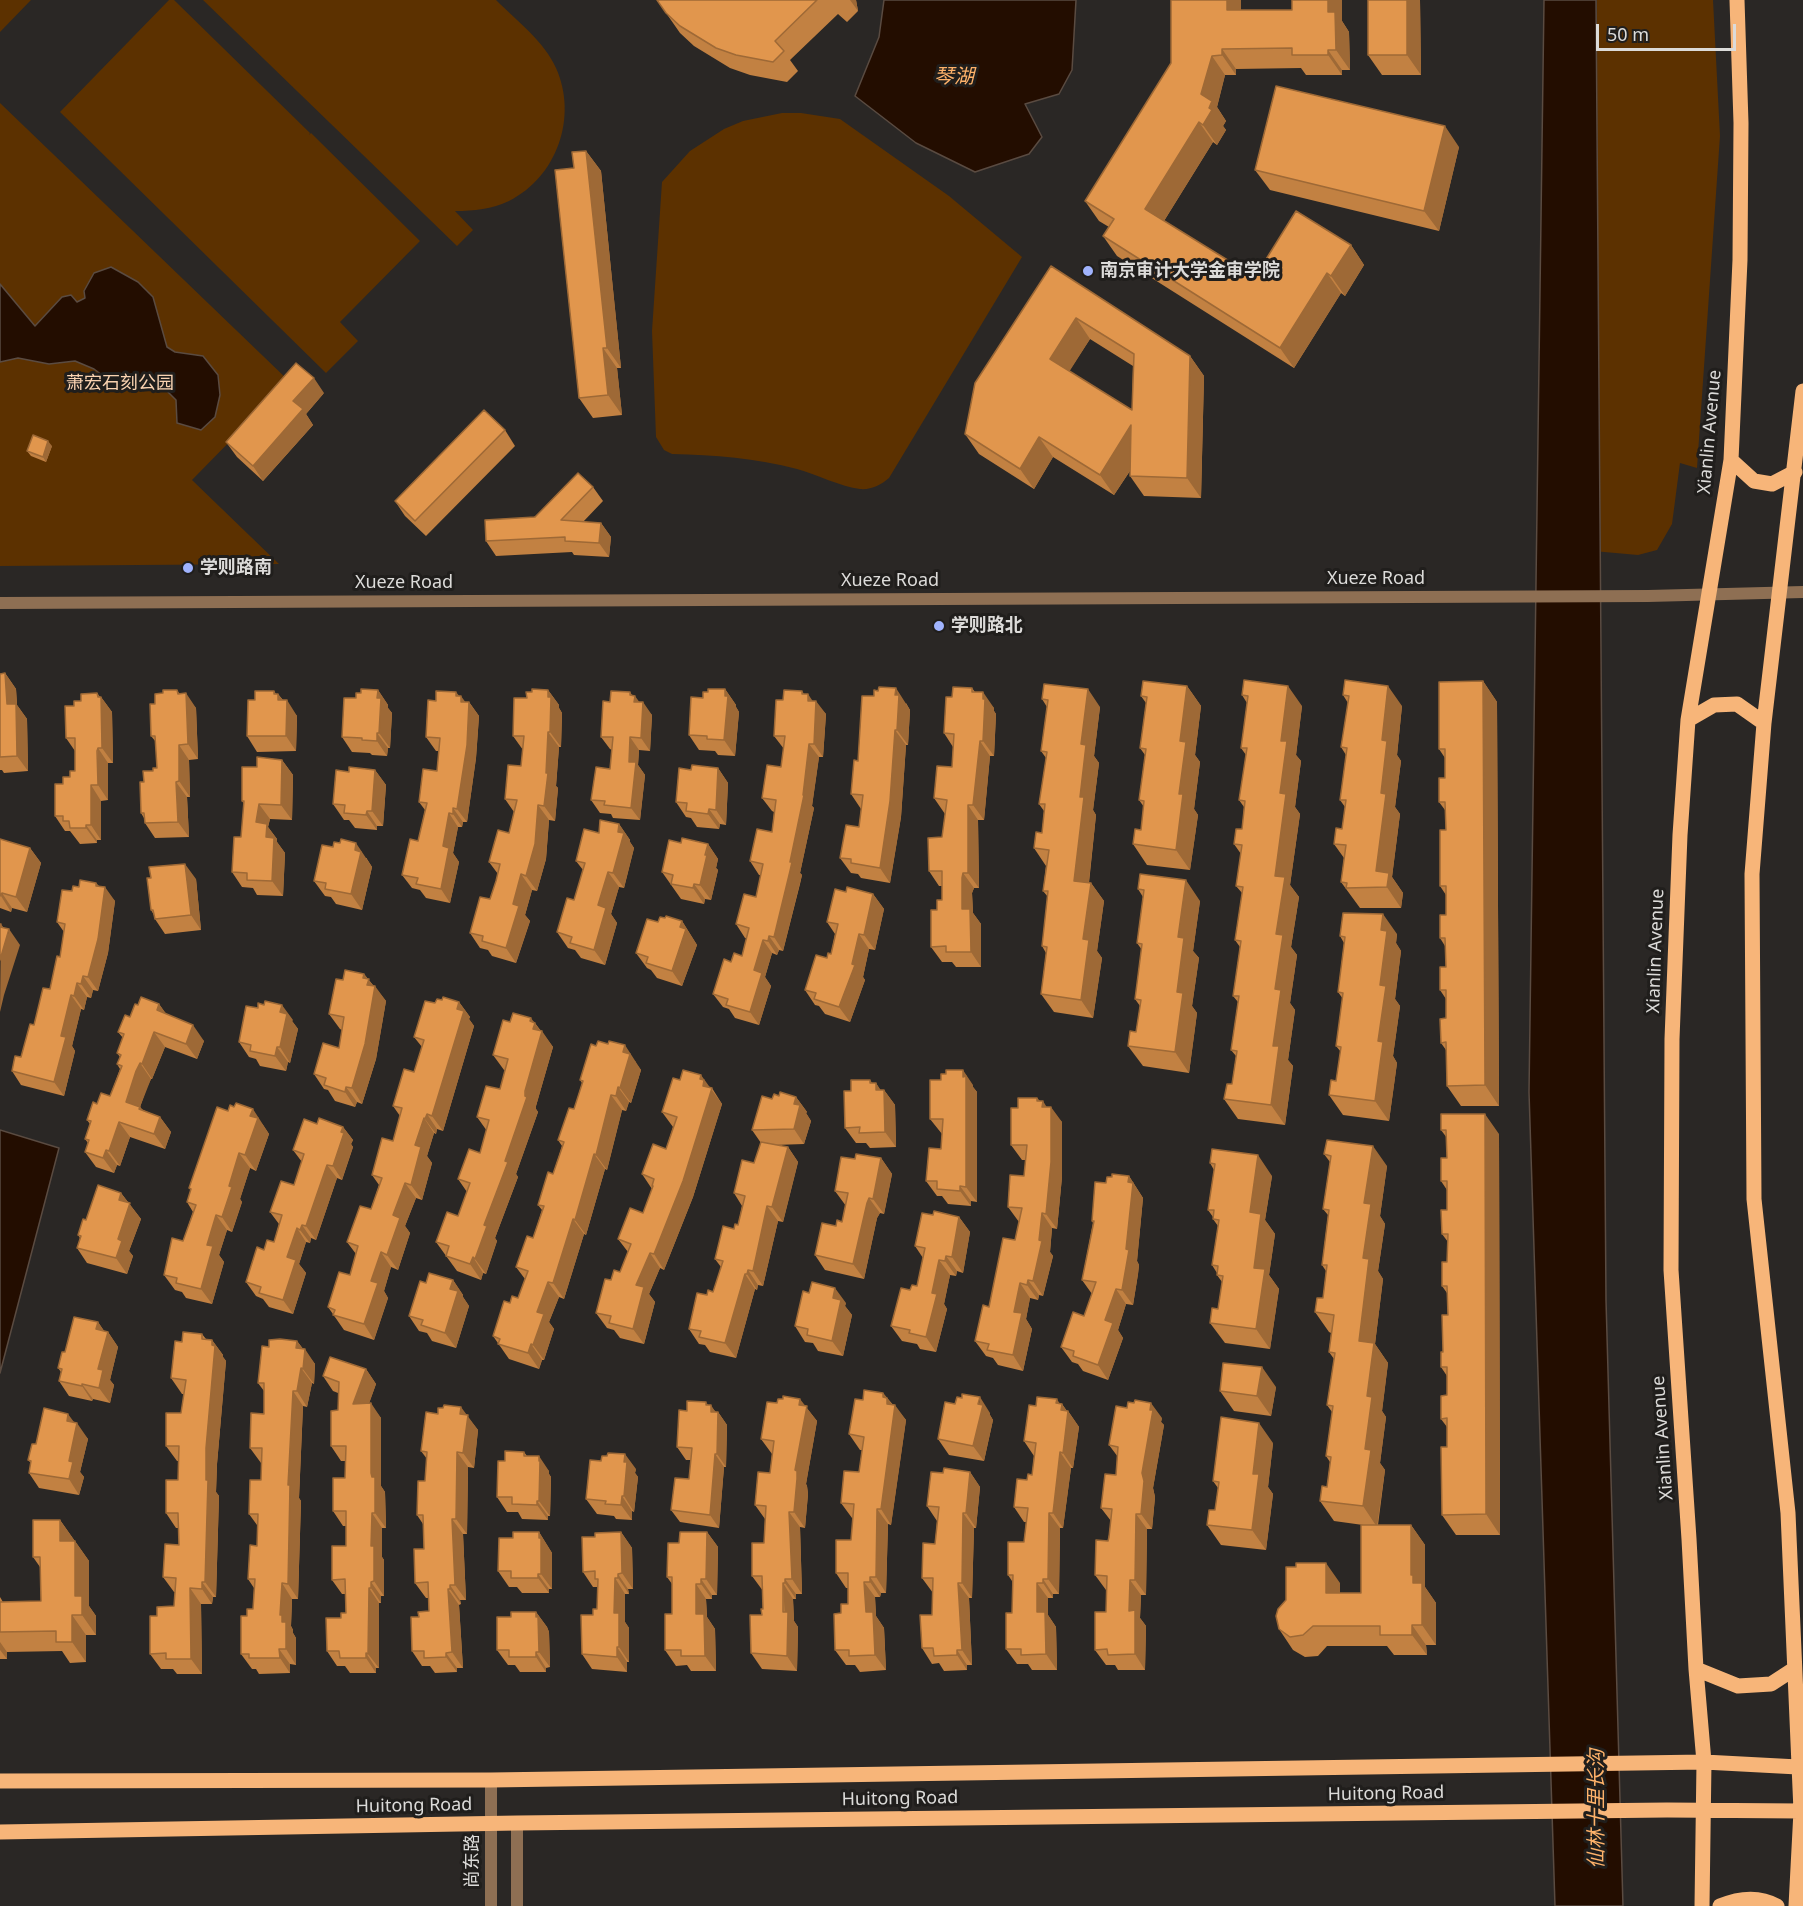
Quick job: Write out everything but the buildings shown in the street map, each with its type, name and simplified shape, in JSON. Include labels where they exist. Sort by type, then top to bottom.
[{"type":"main road","name":"Xianlin Avenue","points":[[1702,1906],[1704,1762],[1671,1270],[1673,1028],[1680,835],[1688,720],[1731,460],[1740,260],[1741,123],[1737,0]]},
{"type":"main road","points":[[1796,1906],[1801,1811],[1788,1513],[1754,1199],[1752,874],[1764,723],[1803,392]]},
{"type":"main road","points":[[1731,460],[1754,481],[1772,484],[1795,472]]},
{"type":"main road","points":[[1688,720],[1714,705],[1737,704],[1764,723]]},
{"type":"main road","points":[[1696,1669],[1738,1686],[1771,1684],[1794,1669]]},
{"type":"main road","name":"Huitong Road","points":[[0,1781],[491,1780],[1704,1762],[1798,1767]]},
{"type":"main road","name":"Huitong Road","points":[[0,1832],[517,1823],[1666,1810],[1801,1811]]},
{"type":"main road","points":[[1720,1906],[1735,1900],[1765,1899],[1777,1906]]},
{"type":"street","name":"Xueze Road","points":[[0,603],[1647,596],[1803,592]]},
{"type":"street","name":"尚东路","points":[[491,1780],[491,1906]]},
{"type":"street","points":[[517,1823],[517,1906]]},
{"type":"green space","points":[[0,0],[31,0],[0,32]]},
{"type":"green space","points":[[169,0],[174,0],[310,133],[309,135],[311,133],[420,241],[340,322],[358,341],[326,373],[60,112]]},
{"type":"green space","points":[[203,0],[496,0],[545,49],[556,68],[565,106],[559,144],[540,177],[509,201],[476,210],[455,211],[473,230],[457,246]]},
{"type":"green space","points":[[1597,0],[1713,0],[1720,136],[1697,468],[1680,463],[1672,524],[1657,550],[1638,555],[1593,551],[1598,522]]},
{"type":"green space","name":"萧宏石刻公园","points":[[0,103],[289,381],[192,480],[279,564],[0,566]]},
{"type":"green space","points":[[782,113],[801,113],[840,119],[949,196],[1022,257],[889,478],[872,488],[853,488],[797,469],[766,462],[719,456],[672,454],[664,450],[656,437],[652,331],[662,182],[690,151],[724,129],[743,121]]},
{"type":"water","name":"琴湖","points":[[884,0],[1076,0],[1072,70],[1059,94],[1025,104],[1042,137],[1029,154],[975,172],[916,143],[855,96],[879,37]]},
{"type":"water","name":"仙林十里长沟","points":[[1544,0],[1596,0],[1606,1300],[1623,1906],[1555,1906],[1529,1092]]},
{"type":"water","points":[[111,267],[138,282],[153,297],[167,347],[175,352],[203,356],[218,375],[220,395],[215,417],[201,430],[177,423],[176,400],[164,388],[126,390],[94,369],[75,361],[49,364],[18,358],[0,362],[0,284],[35,326],[62,297],[71,295],[77,302],[85,298],[84,291],[94,273]]},
{"type":"water","points":[[0,1130],[59,1148],[0,1373]]},
{"type":"place","name":"南京审计大学金审学院","points":[[1088,271]]},
{"type":"place","name":"学则路南","points":[[188,568]]},
{"type":"place","name":"学则路北","points":[[939,626]]}]
